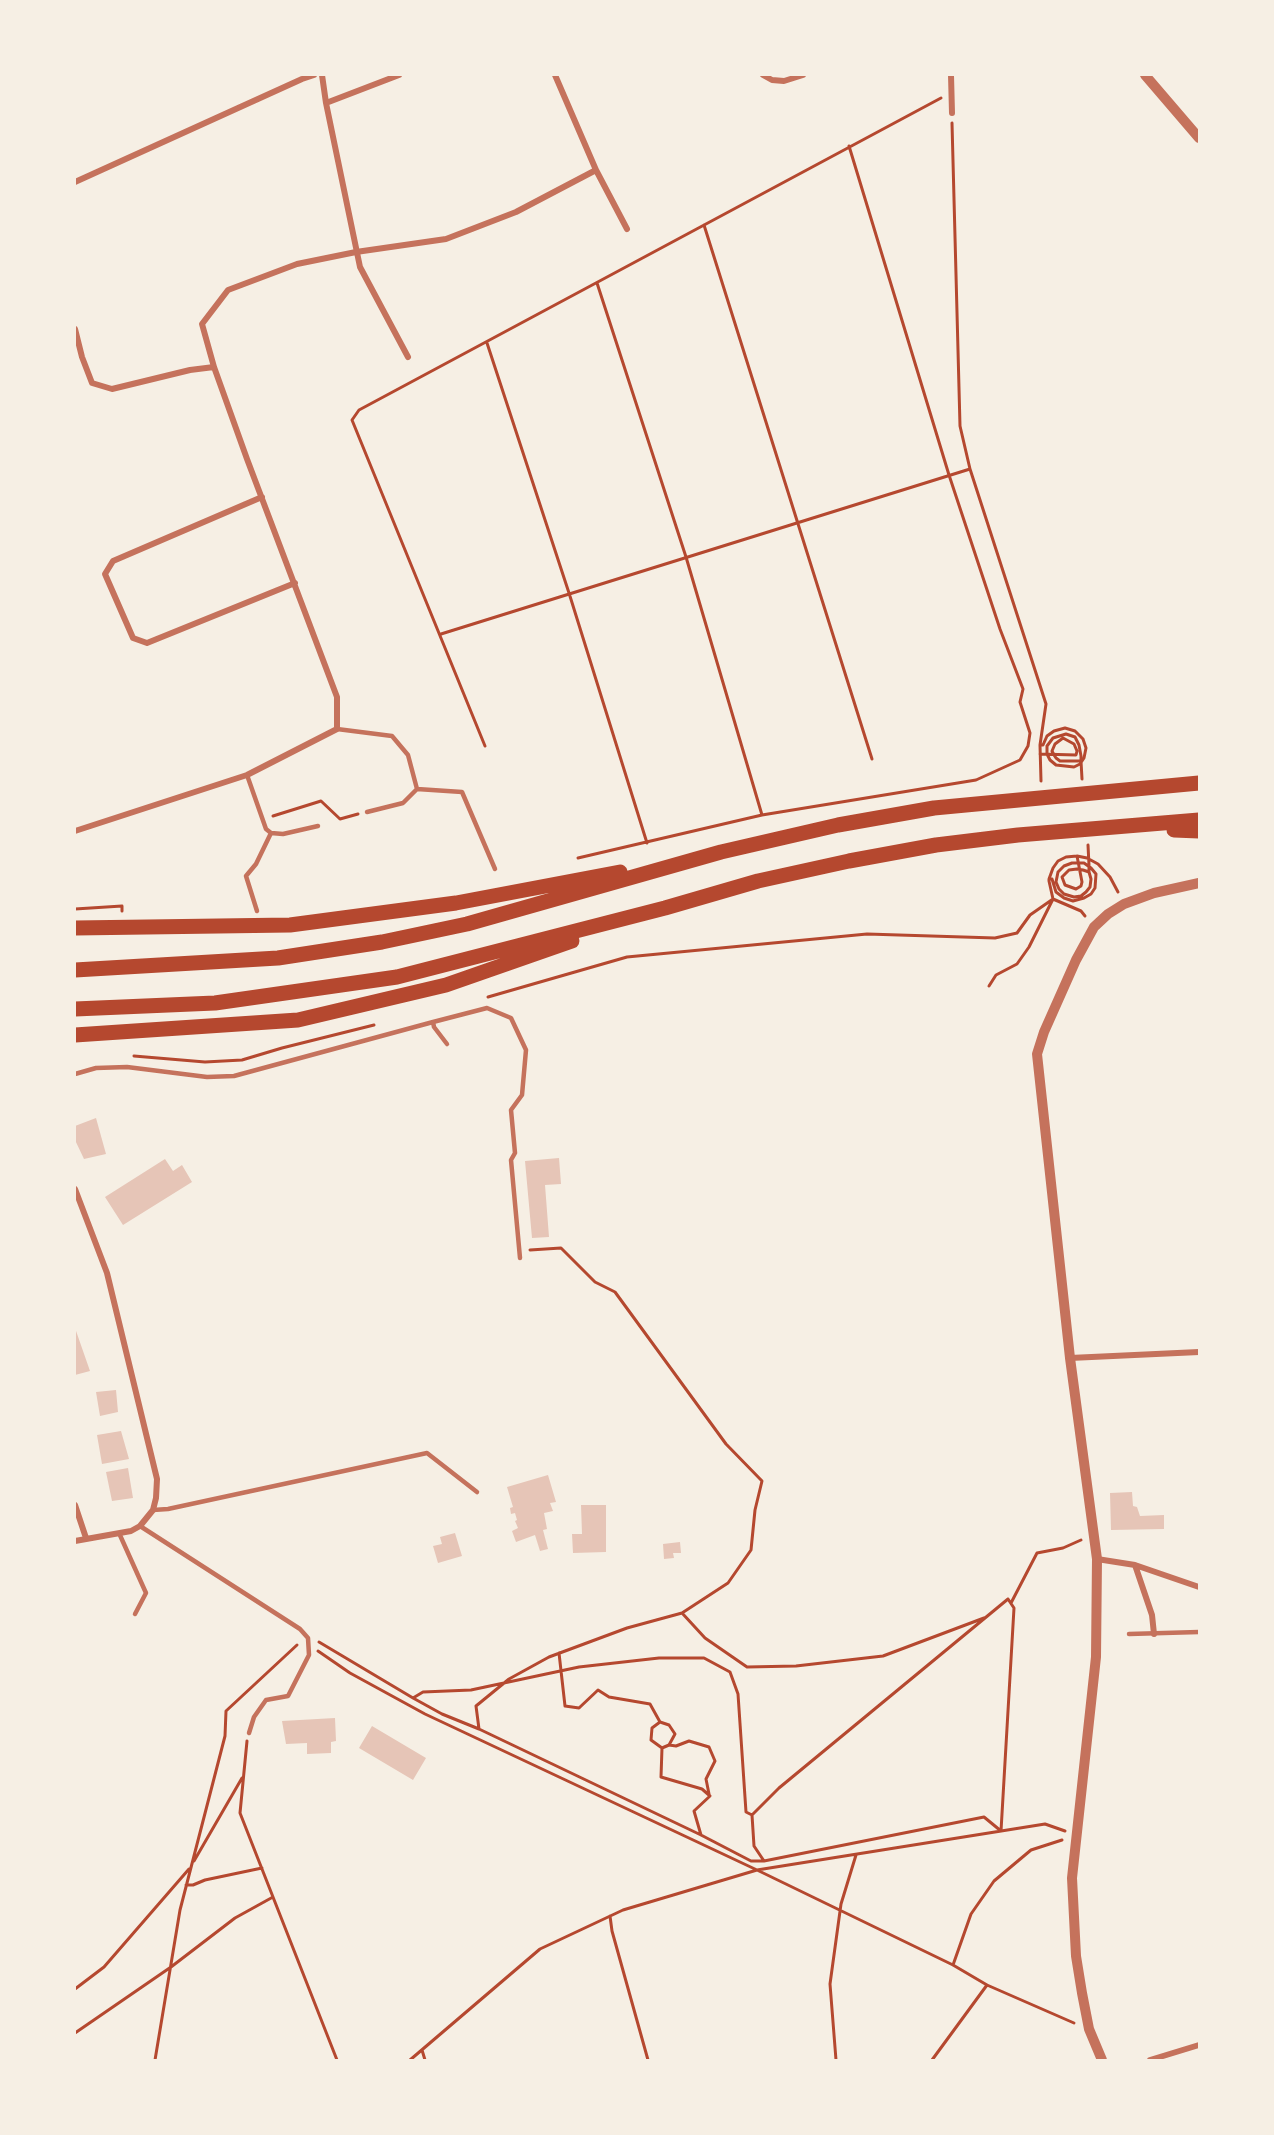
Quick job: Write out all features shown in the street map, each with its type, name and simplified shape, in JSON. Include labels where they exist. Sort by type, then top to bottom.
[{"type":"highway","points":[[75,928],[290,925],[456,903],[721,852],[838,825],[934,808],[1199,783]]},
{"type":"highway","points":[[75,1009],[215,1003],[396,977],[770,879],[849,861],[925,847],[1017,835],[1199,820]]},
{"type":"highway","points":[[1117,826],[1199,831]]},
{"type":"highway","points":[[75,970],[278,958],[382,942],[467,924],[721,852]]},
{"type":"highway","points":[[75,1035],[212,1027],[308,1017],[446,985],[665,908]]},
{"type":"street","points":[[75,182],[291,83],[314,75]]},
{"type":"street","points":[[322,75],[360,267],[408,357]]},
{"type":"street","points":[[326,103],[399,75]]},
{"type":"street","points":[[555,75],[596,170],[627,229]]},
{"type":"street","points":[[763,75],[772,80],[784,81],[803,75]]},
{"type":"street","points":[[951,75],[952,113]]},
{"type":"street","points":[[1145,75],[1199,138]]},
{"type":"street","points":[[75,831],[247,775],[337,729],[337,697],[214,367],[202,324],[228,290],[297,264],[356,252],[446,239],[516,212],[596,170]]},
{"type":"street","points":[[75,329],[92,383],[112,389],[190,370],[214,367]]},
{"type":"street","points":[[262,497],[113,561],[105,574],[133,638],[147,643],[295,584]]},
{"type":"street","points":[[1102,2060],[1089,2029],[1076,1956],[1072,1878],[1096,1657],[1098,1559],[1070,1358],[1037,1054],[1044,1032],[1076,960],[1094,927],[1124,904],[1154,893],[1199,883]]},
{"type":"street","points":[[75,1189],[107,1273],[157,1479],[153,1510],[140,1526],[131,1531],[75,1541]]},
{"type":"street","points":[[1070,1358],[1199,1352]]},
{"type":"street","points":[[75,1505],[86,1538]]},
{"type":"street","points":[[1098,1559],[1135,1565],[1199,1587]]},
{"type":"street","points":[[1135,1565],[1152,1615],[1154,1634]]},
{"type":"street","points":[[1150,2060],[1199,2045]]},
{"type":"lane","points":[[337,729],[392,736],[408,755],[417,789]]},
{"type":"lane","points":[[247,775],[262,819],[271,833]]},
{"type":"lane","points":[[367,812],[403,803],[417,789],[462,792],[495,869]]},
{"type":"lane","points":[[271,833],[283,834],[318,826]]},
{"type":"lane","points":[[257,911],[246,876],[256,864],[271,833]]},
{"type":"lane","points":[[75,1074],[96,1068],[127,1067],[207,1077],[234,1076],[487,1008],[511,1018],[526,1050],[522,1095],[511,1110],[515,1153],[511,1160],[520,1258]]},
{"type":"lane","points":[[433,1022],[434,1028],[447,1044]]},
{"type":"lane","points":[[153,1510],[168,1509],[428,1453],[477,1492]]},
{"type":"lane","points":[[140,1526],[300,1629],[309,1638],[309,1655],[288,1696],[266,1700],[254,1717],[249,1733]]},
{"type":"lane","points":[[118,1533],[146,1593],[135,1614]]},
{"type":"lane","points":[[1129,1634],[1199,1632]]},
{"type":"path","points":[[485,746],[352,420],[359,410],[933,100],[951,94]]},
{"type":"path","points":[[952,113],[960,426],[970,469],[1046,704],[1040,754],[1043,796]]},
{"type":"path","points":[[578,858],[762,814],[976,780],[1020,760],[1028,746],[1030,733],[1020,702],[1023,689],[1000,629],[949,475],[849,146]]},
{"type":"path","points":[[704,225],[872,759]]},
{"type":"path","points":[[597,283],[686,557],[762,814]]},
{"type":"path","points":[[487,342],[647,843]]},
{"type":"path","points":[[441,634],[970,469]]},
{"type":"path","points":[[1040,754],[1076,755],[1074,744],[1063,738],[1054,744],[1052,751],[1056,758],[1060,761],[1081,761],[1075,737],[1066,734],[1053,738],[1047,746],[1047,754],[1050,760],[1056,765],[1074,767],[1080,764],[1084,758],[1086,748],[1083,739],[1076,731],[1065,728],[1054,731],[1041,745]]},
{"type":"path","points":[[262,819],[321,801],[340,819],[367,812]]},
{"type":"path","points":[[1051,879],[1056,892],[1064,898],[1073,901],[1090,894],[1095,888],[1096,874],[1084,863],[1072,863],[1064,866],[1058,872],[1056,882],[1064,894],[1074,897],[1082,896],[1090,887],[1089,872],[1069,870],[1062,877],[1062,882],[1068,888],[1078,888],[1082,882],[1077,856]]},
{"type":"path","points":[[989,986],[996,975],[1017,964],[1029,947],[1053,899],[1051,879],[1053,868],[1058,861],[1066,857],[1077,856],[1098,864],[1110,877],[1124,904]]},
{"type":"path","points":[[1053,899],[1081,911],[1094,927]]},
{"type":"path","points":[[485,998],[627,957],[867,934],[994,938],[1017,933],[1030,915],[1053,899]]},
{"type":"path","points":[[75,909],[122,906]]},
{"type":"path","points":[[128,1056],[205,1062],[242,1060],[380,1024]]},
{"type":"path","points":[[479,1729],[476,1706],[502,1683],[559,1653],[627,1628],[682,1613],[728,1583],[751,1550],[755,1510],[762,1480],[726,1444],[615,1292],[595,1282],[561,1248],[519,1251]]},
{"type":"path","points":[[1011,1603],[1036,1553],[1063,1548],[1094,1533]]},
{"type":"path","points":[[764,1862],[754,1846],[752,1815],[779,1788],[1008,1599],[1014,1608],[1001,1831]]},
{"type":"path","points":[[682,1613],[705,1638],[747,1667],[796,1665],[883,1656],[984,1618]]},
{"type":"path","points":[[155,2060],[180,1910],[225,1736],[226,1711],[301,1641],[309,1638],[442,1714],[479,1729],[756,1862],[984,1817],[1001,1831]]},
{"type":"path","points":[[559,1653],[565,1706],[579,1708],[598,1690],[609,1697],[650,1704],[660,1722],[669,1725],[675,1734],[669,1745]]},
{"type":"path","points":[[413,1698],[423,1692],[471,1690],[579,1667],[671,1658],[704,1658],[730,1672],[738,1694],[746,1812],[752,1815]]},
{"type":"path","points":[[350,1672],[425,1714],[840,1910],[953,1965],[987,1985],[1089,2029]]},
{"type":"path","points":[[660,1722],[652,1728],[651,1740],[662,1748]]},
{"type":"path","points":[[249,1733],[240,1812],[337,2060]]},
{"type":"path","points":[[662,1748],[689,1741],[709,1747],[715,1761],[706,1779],[709,1795]]},
{"type":"path","points":[[662,1748],[661,1777],[702,1789],[709,1795]]},
{"type":"path","points":[[75,1989],[104,1967],[185,1875],[243,1776]]},
{"type":"path","points":[[701,1835],[694,1811],[709,1795]]},
{"type":"path","points":[[410,2060],[540,1949],[623,1910],[757,1870],[1045,1824],[1078,1835]]},
{"type":"path","points":[[953,1965],[970,1914],[994,1881],[1031,1850],[1078,1835]]},
{"type":"path","points":[[836,2060],[830,1983],[840,1910],[856,1854]]},
{"type":"path","points":[[756,1862],[757,1870]]},
{"type":"path","points":[[186,1885],[262,1868]]},
{"type":"path","points":[[75,2033],[171,1967],[235,1918],[273,1897]]},
{"type":"path","points":[[610,1916],[612,1931],[648,2060]]},
{"type":"path","points":[[932,2060],[987,1985]]},
{"type":"path","points":[[422,2050],[425,2060]]},
{"type":"building","points":[[96,1118],[106,1154],[84,1159],[75,1140],[75,1126]]},
{"type":"building","points":[[559,1158],[561,1184],[545,1185],[549,1237],[532,1238],[525,1161]]},
{"type":"building","points":[[165,1159],[173,1171],[182,1165],[192,1182],[123,1225],[105,1197]]},
{"type":"building","points":[[75,1328],[90,1371],[75,1375]]},
{"type":"building","points":[[116,1390],[118,1412],[100,1416],[96,1392]]},
{"type":"building","points":[[121,1431],[129,1459],[102,1464],[97,1435]]},
{"type":"building","points":[[128,1468],[133,1498],[112,1501],[106,1472]]},
{"type":"building","points":[[548,1475],[556,1502],[550,1503],[553,1511],[544,1513],[547,1529],[543,1530],[548,1549],[540,1551],[535,1535],[516,1542],[512,1531],[518,1528],[515,1521],[517,1520],[515,1513],[511,1514],[510,1508],[513,1507],[507,1487]]},
{"type":"building","points":[[1132,1492],[1133,1506],[1137,1507],[1140,1516],[1164,1515],[1164,1529],[1111,1530],[1110,1493]]},
{"type":"building","points":[[581,1505],[606,1505],[606,1552],[573,1553],[572,1534],[582,1534]]},
{"type":"building","points":[[455,1533],[462,1556],[438,1563],[433,1546],[442,1544],[440,1537]]},
{"type":"building","points":[[680,1542],[681,1553],[673,1553],[674,1558],[664,1559],[663,1544]]},
{"type":"building","points":[[335,1718],[336,1741],[331,1742],[331,1753],[307,1754],[307,1743],[286,1744],[282,1721]]},
{"type":"building","points":[[372,1726],[426,1758],[413,1780],[359,1748]]}]
